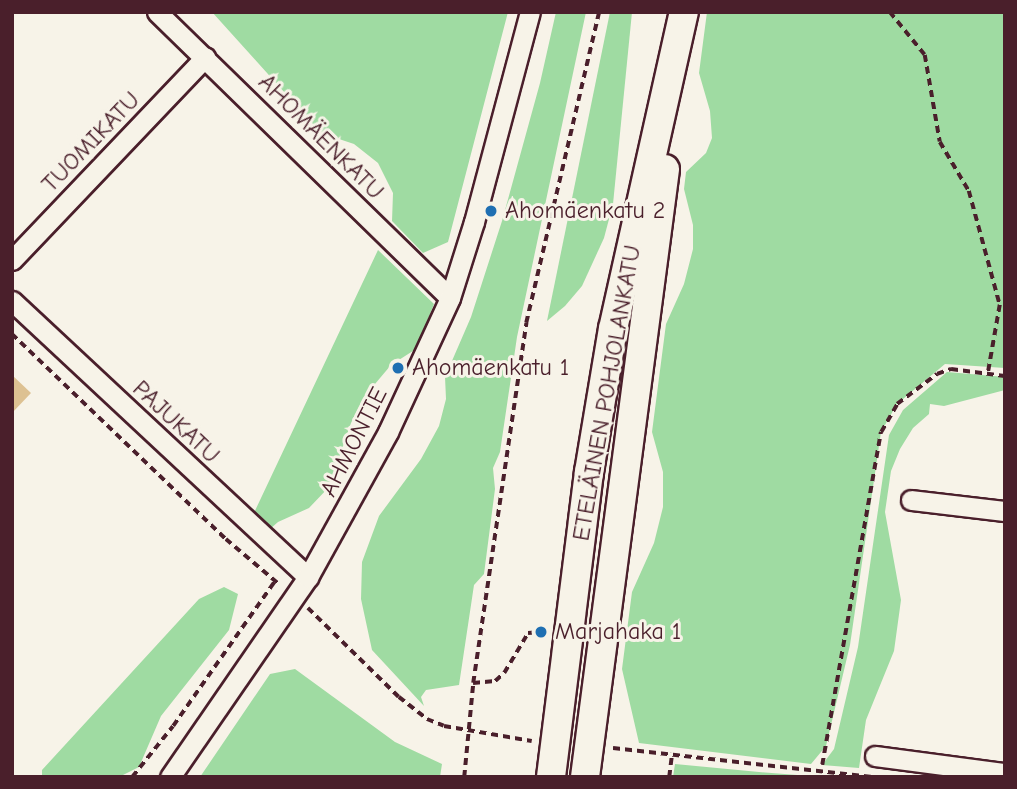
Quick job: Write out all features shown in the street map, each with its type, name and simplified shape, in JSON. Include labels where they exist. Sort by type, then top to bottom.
[{"type":"main road","name":"ETELÄINEN POHJOLANKATU","points":[[551,777],[589,472],[611,342],[685,12]]},
{"type":"main road","name":"ETELÄINEN POHJOLANKATU","points":[[585,777],[685,12]]},
{"type":"street","name":"AHOMÄENKATU","points":[[157,12],[450,298]]},
{"type":"street","name":"AHMONTIE","points":[[170,777],[307,577],[388,432],[450,298],[488,172],[530,12]]},
{"type":"street","name":"TUOMIKATU","points":[[12,260],[205,57]]},
{"type":"street","name":"PAJUKATU","points":[[12,301],[307,577]]},
{"type":"street","points":[[911,500],[1005,511]]},
{"type":"street","points":[[876,756],[1005,773]]},
{"type":"path","points":[[464,777],[472,683],[526,323],[599,12]]},
{"type":"path","points":[[890,12],[925,55],[940,142],[969,191],[1000,306],[988,374]]},
{"type":"path","points":[[12,334],[226,539],[284,589]]},
{"type":"path","points":[[822,765],[881,432],[897,404],[937,374],[951,369],[1005,376]]},
{"type":"path","points":[[132,777],[173,726],[275,581]]},
{"type":"path","points":[[303,603],[399,697],[426,719],[470,731],[532,741]]},
{"type":"path","points":[[472,683],[495,681],[504,673],[528,633],[541,632]]},
{"type":"path","points":[[601,747],[872,777]]},
{"type":"path","points":[[669,777],[672,753]]},
{"type":"green space","points":[[212,12],[508,12],[448,242],[423,253],[392,221],[393,193],[378,163],[354,144],[321,133]]},
{"type":"green space","points":[[556,12],[586,12],[517,337],[500,452],[493,468],[495,489],[484,574],[474,585],[459,685],[426,690],[421,697],[424,706],[372,650],[361,599],[362,562],[379,516],[421,459],[439,426],[446,399],[445,377],[471,317],[502,221],[540,83]]},
{"type":"green space","points":[[610,12],[632,12],[613,204],[604,238],[582,286],[565,306],[547,321]]},
{"type":"green space","points":[[707,12],[1005,12],[1005,368],[945,364],[897,404],[881,432],[850,645],[826,746],[811,764],[639,743],[622,669],[632,592],[654,543],[663,507],[663,472],[652,432],[666,324],[684,284],[693,249],[693,225],[684,189],[686,172],[706,153],[712,138],[710,111],[699,73]]},
{"type":"green space","points":[[378,250],[434,304],[416,349],[391,365],[364,397],[351,423],[329,487],[309,508],[278,522],[270,529],[253,515]]},
{"type":"green space","points":[[947,372],[1005,377],[1005,390],[944,406],[930,404],[929,414],[913,428],[900,449],[891,471],[885,512],[901,600],[894,651],[866,720],[859,768],[822,765],[834,749],[858,647],[889,435],[903,410]]},
{"type":"green space","points":[[224,587],[238,594],[229,630],[161,716],[139,767],[119,777],[42,777],[42,770],[199,599]]},
{"type":"green space","points":[[295,669],[395,742],[442,764],[440,777],[200,777],[270,674]]},
{"type":"green space","points":[[675,764],[759,772],[823,777],[673,777]]},
{"type":"building","points":[[12,375],[31,393],[12,413]]},
{"type":"place","name":"Ahomäenkatu 2","points":[[491,211]]},
{"type":"place","name":"Ahomäenkatu 1","points":[[398,368]]},
{"type":"place","name":"Marjahaka 1","points":[[541,632]]}]
